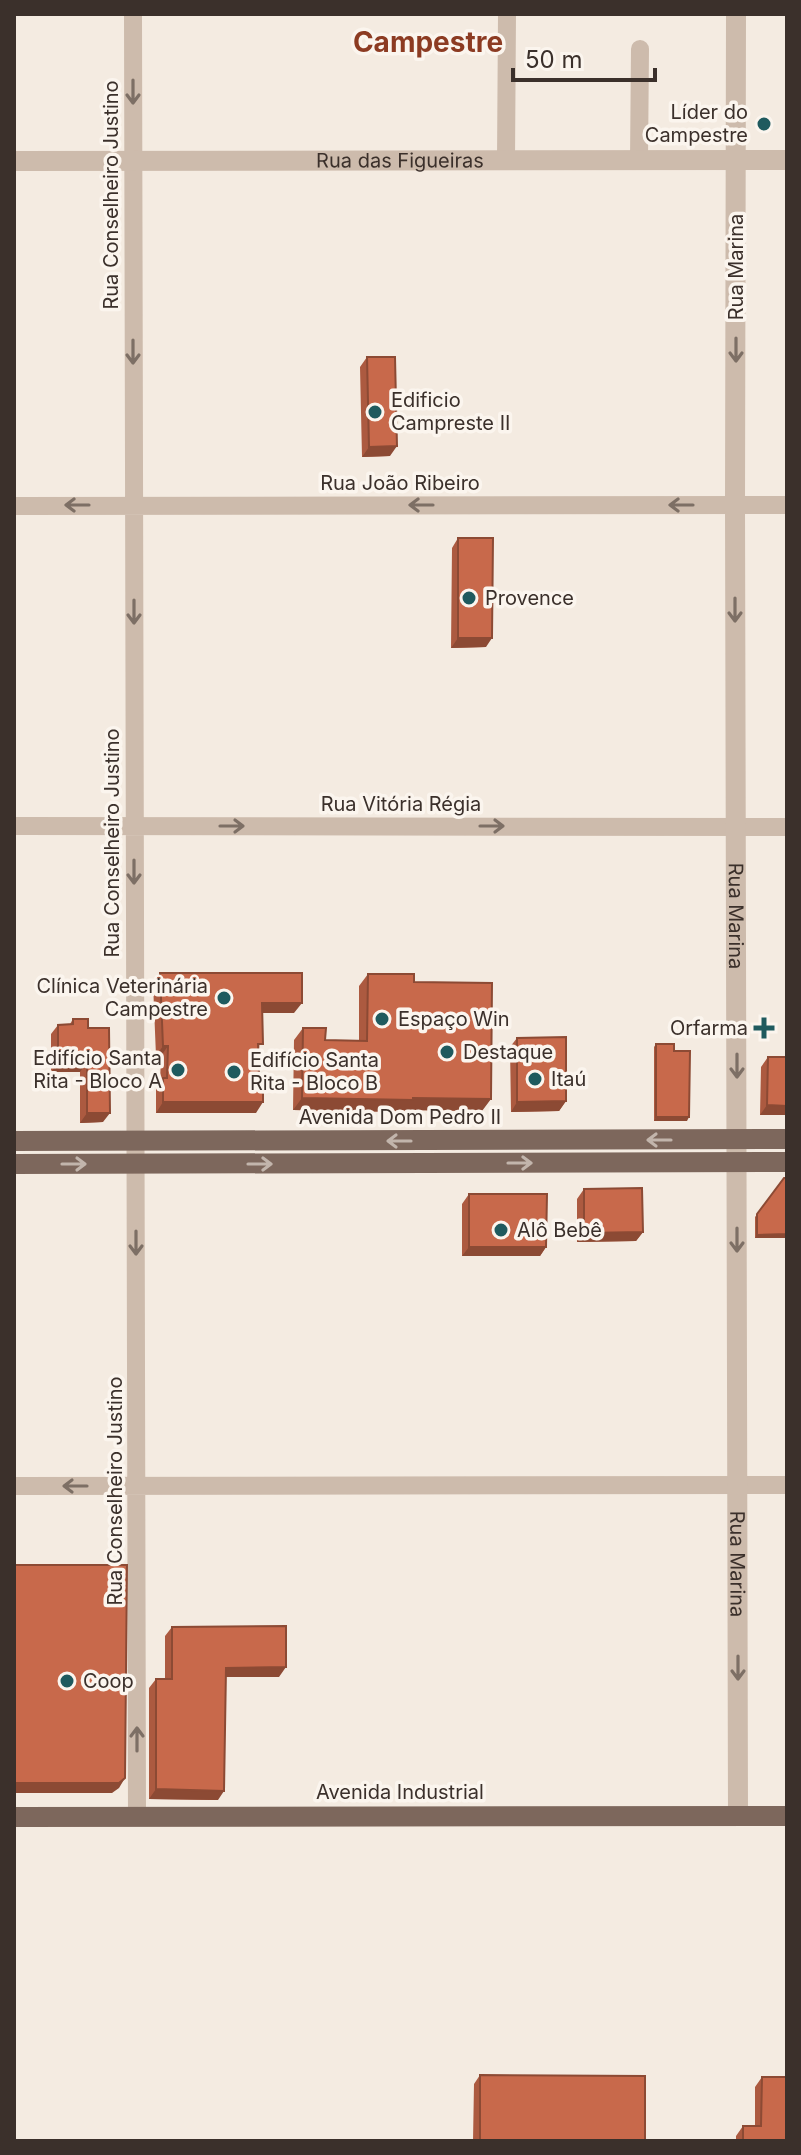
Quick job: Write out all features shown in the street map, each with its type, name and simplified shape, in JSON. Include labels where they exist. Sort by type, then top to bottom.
[{"type":"main road","name":"Avenida Dom Pedro II","points":[[14,1141],[787,1139]]},
{"type":"main road","points":[[14,1164],[787,1162]]},
{"type":"main road","name":"Avenida Industrial","points":[[14,1817],[787,1816]]},
{"type":"street","name":"Rua Conselheiro Justino","points":[[133,14],[137,1817]]},
{"type":"street","points":[[506,160],[507,14]]},
{"type":"street","name":"Rua Marina","points":[[736,14],[738,1816]]},
{"type":"street","points":[[639,160],[640,49]]},
{"type":"street","name":"Rua das Figueiras","points":[[14,161],[787,160]]},
{"type":"street","name":"Rua João Ribeiro","points":[[14,506],[787,505]]},
{"type":"street","name":"Rua Vitória Régia","points":[[14,826],[787,827]]},
{"type":"street","points":[[14,1486],[787,1485]]},
{"type":"building","name":"Edificio Campreste II","points":[[367,357],[395,357],[397,446],[369,447]]},
{"type":"building","name":"Provence","points":[[458,538],[493,538],[492,638],[458,638]]},
{"type":"building","points":[[160,973],[302,973],[302,1003],[262,1003],[263,1044],[258,1044],[263,1102],[163,1102],[168,1046],[163,1046]]},
{"type":"building","points":[[368,974],[414,974],[414,982],[492,983],[491,1099],[302,1098],[303,1028],[326,1028],[325,1040],[367,1041]]},
{"type":"building","points":[[73,1019],[88,1019],[88,1028],[109,1028],[110,1113],[87,1113],[87,1062],[58,1063],[58,1025],[73,1024]]},
{"type":"building","name":"Itaú","points":[[566,1037],[566,1101],[517,1102],[517,1038]]},
{"type":"building","points":[[656,1044],[674,1044],[674,1051],[690,1051],[689,1117],[656,1117]]},
{"type":"building","points":[[768,1057],[787,1057],[787,1106],[767,1105]]},
{"type":"building","points":[[787,1178],[787,1234],[757,1235],[757,1214]]},
{"type":"building","points":[[642,1188],[643,1232],[584,1233],[584,1189]]},
{"type":"building","name":"Alô Bebê","points":[[469,1194],[547,1194],[546,1247],[469,1247]]},
{"type":"building","name":"Coop","points":[[14,1565],[127,1565],[125,1778],[119,1783],[14,1783]]},
{"type":"building","points":[[286,1626],[286,1667],[226,1668],[224,1791],[156,1789],[156,1679],[172,1679],[172,1627]]},
{"type":"building","points":[[480,2075],[645,2076],[645,2141],[480,2141]]},
{"type":"building","points":[[762,2077],[787,2077],[787,2141],[743,2141],[743,2126],[761,2126]]},
{"type":"place","name":"Líder do Campestre","points":[[764,124]]},
{"type":"place","name":"Edificio Campreste II","points":[[375,412]]},
{"type":"place","name":"Provence","points":[[469,598]]},
{"type":"place","name":"Clínica Veterinária Campestre","points":[[224,998]]},
{"type":"place","name":"Espaço Win","points":[[382,1019]]},
{"type":"place","name":"Orfarma","points":[[764,1028]]},
{"type":"place","name":"Destaque","points":[[447,1052]]},
{"type":"place","name":"Edifício Santa Rita - Bloco A","points":[[178,1070]]},
{"type":"place","name":"Edifício Santa Rita - Bloco B","points":[[234,1072]]},
{"type":"place","name":"Itaú","points":[[535,1079]]},
{"type":"place","name":"Alô Bebê","points":[[501,1230]]},
{"type":"place","name":"Coop","points":[[67,1681]]},
{"type":"district","name":"Campestre","points":[[428,42]]}]
